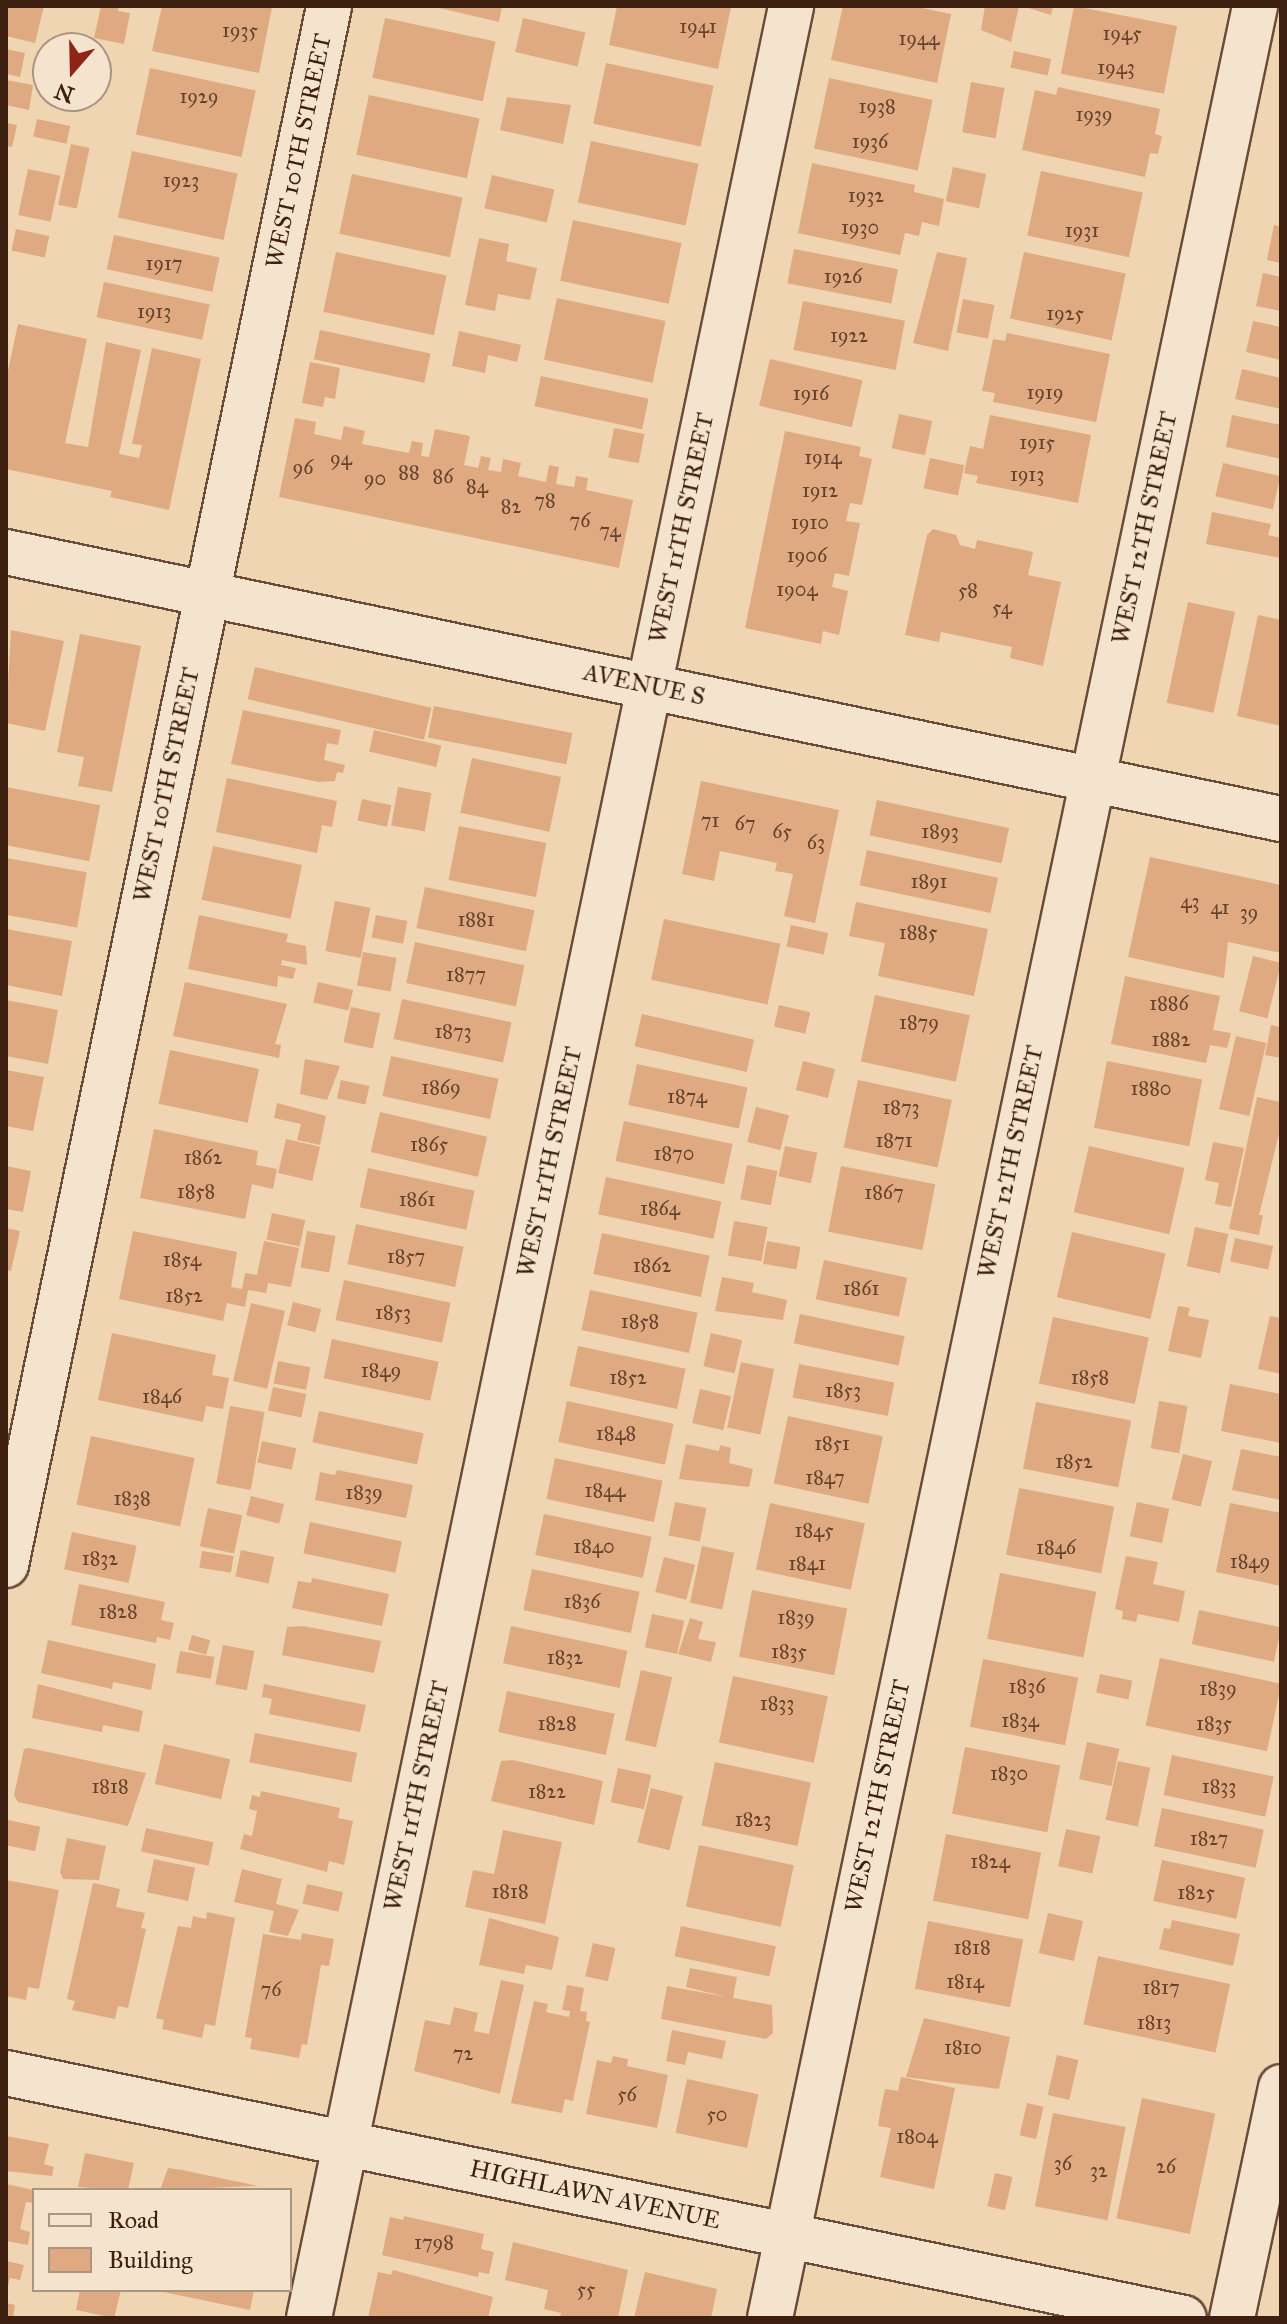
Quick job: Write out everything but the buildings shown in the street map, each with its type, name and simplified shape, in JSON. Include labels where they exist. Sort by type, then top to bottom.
[{"type":"street","name":"WEST 10TH STREET","points":[[6,1565],[329,6]]},
{"type":"street","name":"WEST 11TH STREET","points":[[309,2318],[791,6]]},
{"type":"street","name":"WEST 12TH STREET","points":[[770,2318],[1255,6]]},
{"type":"street","name":"AVENUE S","points":[[6,552],[1281,819]]},
{"type":"street","name":"HIGHLAWN AVENUE","points":[[6,2073],[1184,2318]]},
{"type":"street","points":[[1232,2318],[1281,2087]]}]
